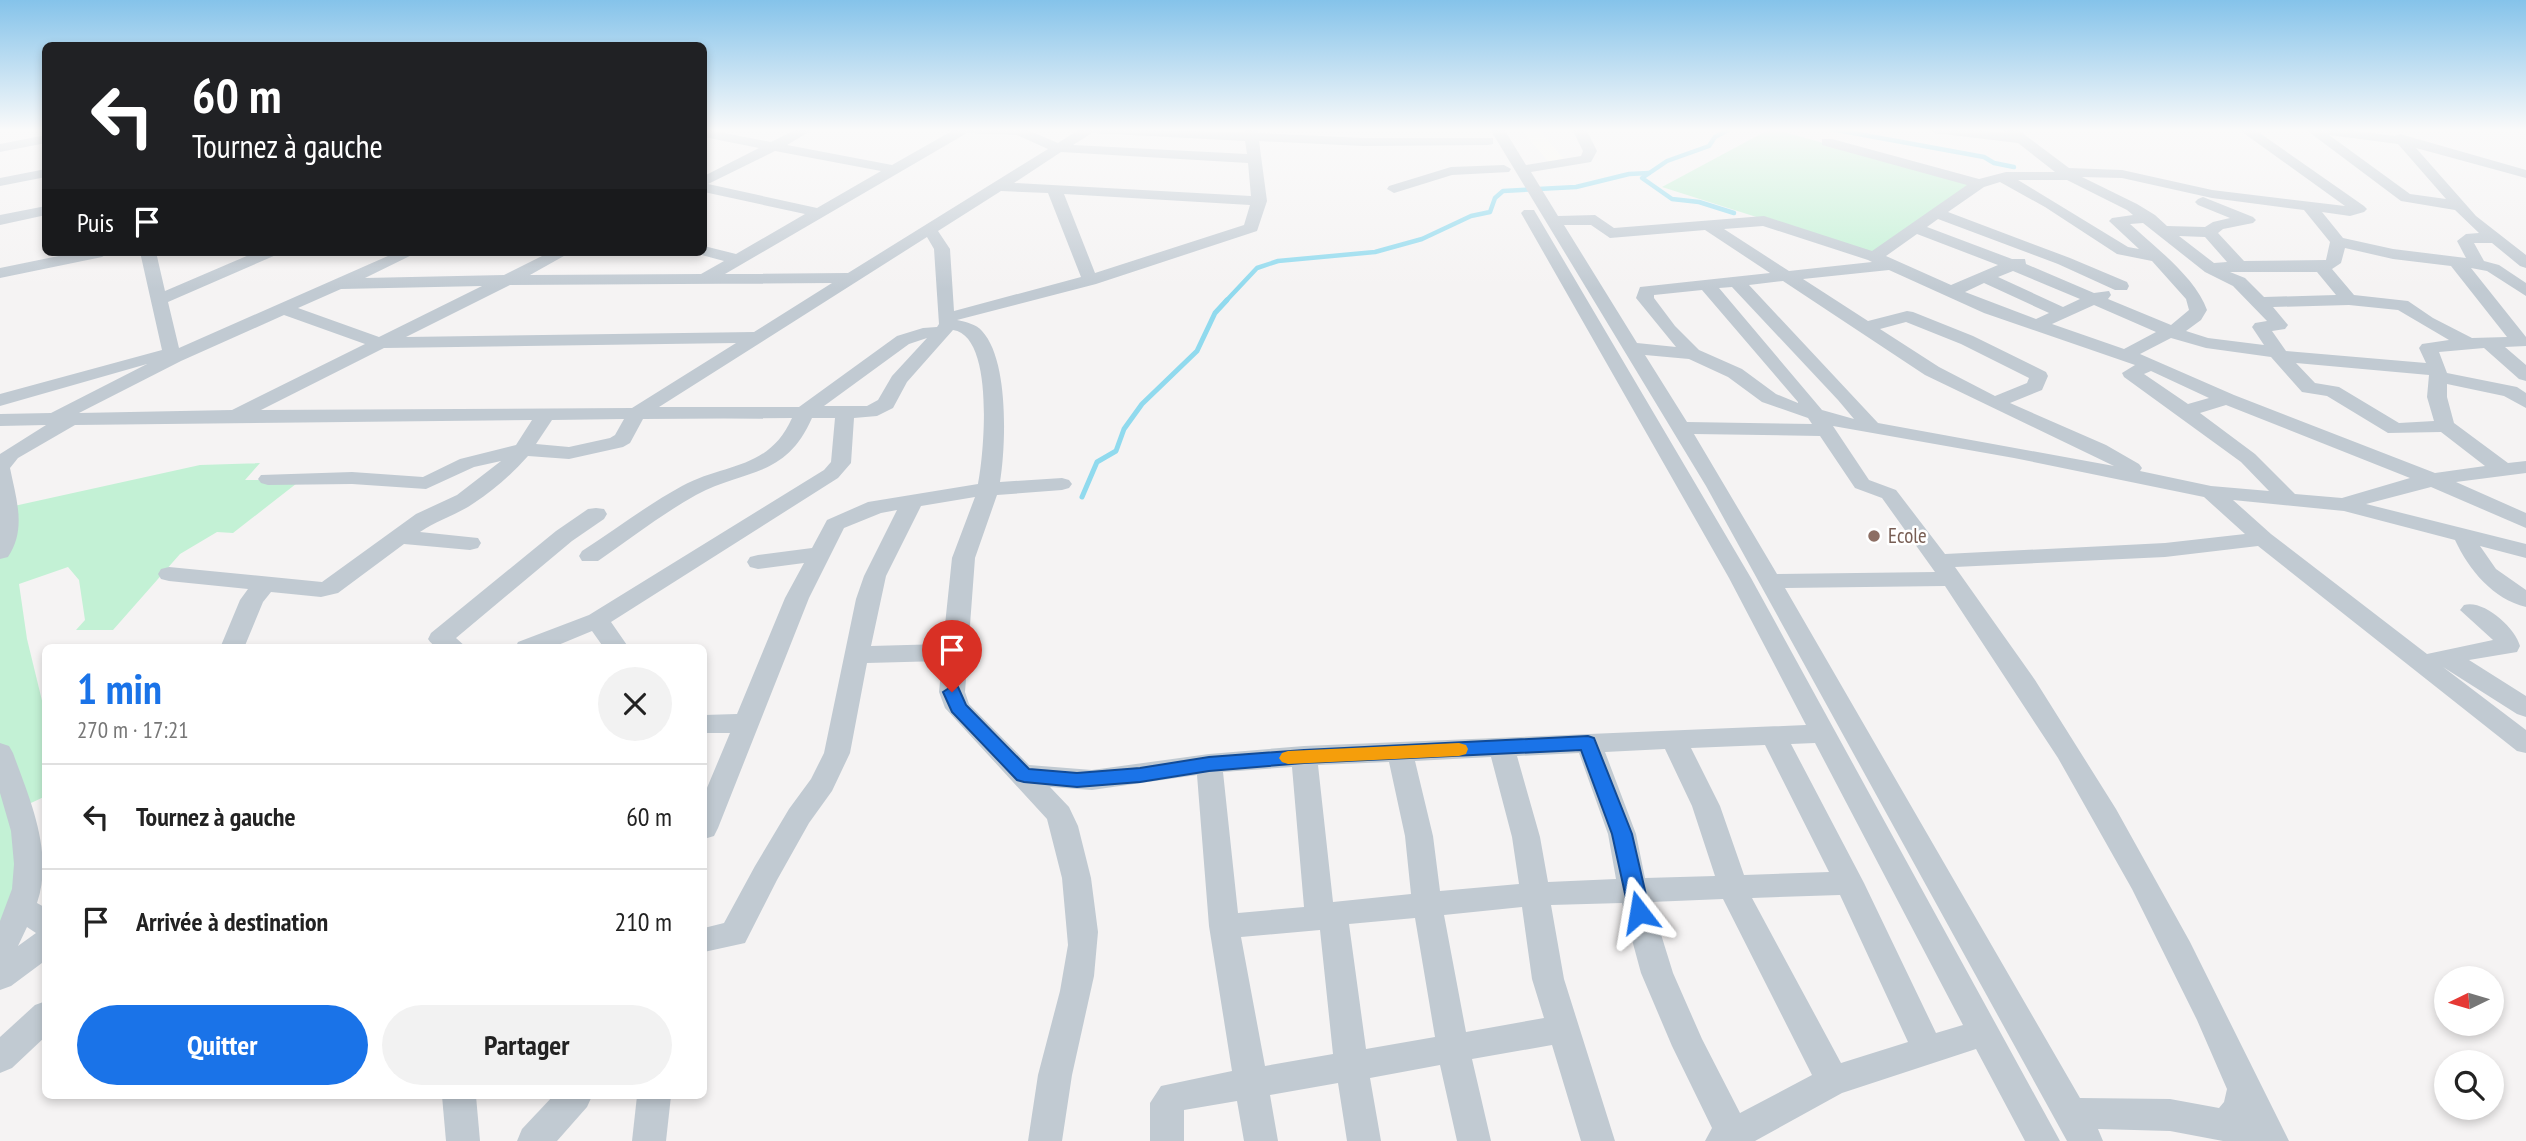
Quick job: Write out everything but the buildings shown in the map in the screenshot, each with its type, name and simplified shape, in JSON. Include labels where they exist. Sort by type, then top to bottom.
[{"type":"street","points":[[702,280],[875,182]]},
{"type":"street","points":[[268,479],[352,478],[426,483],[467,463],[523,449],[569,453],[616,443],[623,439],[637,413],[1003,182]]},
{"type":"street","points":[[590,556],[690,490],[752,467],[781,452],[793,438],[805,411],[903,340],[1247,230],[1254,222],[1259,201],[1257,182]]},
{"type":"street","points":[[1394,189],[1415,182]]},
{"type":"street","points":[[1520,182],[1552,221],[1680,428],[1770,581],[2079,1128],[2125,1111],[2175,1115],[2223,1123],[2263,1141]]},
{"type":"street","points":[[1521,182],[1824,733],[2043,1141]]},
{"type":"street","points":[[1523,185],[1530,182]]},
{"type":"street","points":[[1973,182],[1979,184]]},
{"type":"street","points":[[1874,257],[1985,182]]},
{"type":"street","points":[[2011,182],[2123,251],[2157,257]]},
{"type":"street","points":[[2082,182],[2157,225],[2211,269],[2239,282],[2279,325],[2261,327],[2278,354],[2309,388],[2331,391],[2393,428],[2445,426]]},
{"type":"street","points":[[2151,182],[2212,194],[2356,211],[2359,209],[2321,182]]},
{"type":"street","points":[[2151,182],[2248,220],[2218,225],[2209,232]]},
{"type":"street","points":[[2385,182],[2406,198],[2460,206]]},
{"type":"street","points":[[2439,182],[2495,239],[2526,262]]},
{"type":"street","points":[[997,186],[1259,201]]},
{"type":"street","points":[[707,189],[820,213]]},
{"type":"street","points":[[1054,189],[1090,280]]},
{"type":"street","points":[[2309,206],[2338,242],[2393,254],[2478,264],[2493,268],[2526,291]]},
{"type":"street","points":[[0,220],[42,211]]},
{"type":"street","points":[[1938,214],[2047,249],[2122,286],[2036,325]]},
{"type":"street","points":[[1552,221],[1595,220],[1610,233],[1764,221],[1874,257],[1990,309],[2151,364],[2227,399],[2431,479],[2526,521]]},
{"type":"street","points":[[2127,355],[2137,347],[2189,323],[2198,314],[2198,305],[2178,278],[2117,221],[2209,232],[2239,266]]},
{"type":"street","points":[[1709,225],[1932,371],[1994,403],[2099,449],[2153,480]]},
{"type":"street","points":[[1917,229],[2013,265],[2169,331],[2206,343],[2438,374],[2510,391],[2526,402]]},
{"type":"street","points":[[0,420],[870,412],[886,404],[899,380],[945,325],[942,249],[929,230]]},
{"type":"street","points":[[2478,264],[2466,239],[2478,237],[2526,244]]},
{"type":"street","points":[[2178,278],[2211,269],[2239,266],[2322,267],[2333,263],[2338,242]]},
{"type":"street","points":[[1952,291],[2047,249]]},
{"type":"street","points":[[707,252],[738,259]]},
{"type":"street","points":[[0,273],[83,256]]},
{"type":"street","points":[[149,256],[173,354]]},
{"type":"street","points":[[160,299],[262,256]]},
{"type":"street","points":[[0,400],[173,354],[284,309],[401,256]]},
{"type":"street","points":[[234,416],[555,256]]},
{"type":"street","points":[[2456,261],[2521,342],[2478,342],[2428,348],[2438,374],[2437,397],[2445,426],[2504,470]]},
{"type":"street","points":[[1693,354],[1669,330],[1644,294],[1650,290],[1892,265]]},
{"type":"street","points":[[2322,267],[2348,300]]},
{"type":"street","points":[[1985,277],[2065,314]]},
{"type":"street","points":[[340,284],[853,278]]},
{"type":"street","points":[[1736,281],[1872,429]]},
{"type":"street","points":[[1707,285],[1792,383],[1862,484],[1889,494],[1983,622],[2056,734],[2136,868],[2244,1089],[2273,1141]]},
{"type":"street","points":[[2260,302],[2348,300],[2402,305],[2427,322],[2478,342],[2526,375]]},
{"type":"street","points":[[284,309],[380,342],[761,337]]},
{"type":"street","points":[[1864,328],[1907,316],[1968,340],[2039,376],[2035,386],[1994,403]]},
{"type":"street","points":[[945,325],[975,334],[989,366],[994,400],[992,464],[988,489],[962,566],[952,692],[954,701],[1059,814],[1068,833],[1083,943],[1076,988],[1056,1071],[1045,1141]]},
{"type":"street","points":[[1631,348],[1693,354],[1735,373],[1769,398],[1820,422]]},
{"type":"street","points":[[0,552],[10,524],[0,467],[11,454],[63,418],[173,354]]},
{"type":"street","points":[[2151,364],[2131,373],[2248,458],[2287,498]]},
{"type":"street","points":[[2185,411],[2227,399]]},
{"type":"street","points":[[537,644],[597,620],[838,468],[845,414]]},
{"type":"street","points":[[169,574],[321,590],[330,588],[424,519],[448,509],[486,485],[523,449],[545,415]]},
{"type":"street","points":[[1680,428],[1820,422],[1872,429],[2014,452],[2211,492],[2344,505],[2526,551]]},
{"type":"street","points":[[2344,505],[2365,496],[2431,479],[2526,467]]},
{"type":"street","points":[[707,821],[797,598],[831,530],[840,521],[876,507],[988,489],[1062,484]]},
{"type":"street","points":[[2211,492],[2263,539],[2526,744]]},
{"type":"street","points":[[707,939],[734,934],[765,874],[799,816],[821,785],[837,753],[858,655],[862,620],[875,576],[912,502]]},
{"type":"street","points":[[442,644],[564,536],[596,514]]},
{"type":"street","points":[[2465,535],[2481,570],[2506,591],[2526,600]]},
{"type":"street","points":[[400,537],[470,543]]},
{"type":"street","points":[[1770,581],[1946,570],[2263,539]]},
{"type":"street","points":[[758,562],[819,554]]},
{"type":"street","points":[[234,644],[252,600],[266,583]]},
{"type":"street","points":[[2420,664],[2510,644],[2472,610]]},
{"type":"street","points":[[597,620],[614,644]]},
{"type":"street","points":[[858,655],[955,652]]},
{"type":"street","points":[[2447,657],[2526,708]]},
{"type":"street","points":[[707,724],[748,723]]},
{"type":"street","points":[[1024,775],[1092,780],[1209,764],[1304,756],[1824,733]]},
{"type":"street","points":[[1774,736],[1849,883],[1928,1050]]},
{"type":"street","points":[[1673,738],[1706,806],[1724,852],[1732,887],[1803,1029],[1833,1081]]},
{"type":"street","points":[[1588,743],[1622,834],[1633,891],[1657,973],[1728,1139],[1833,1081],[1985,1032]]},
{"type":"street","points":[[1501,747],[1526,837],[1548,979],[1598,1141]]},
{"type":"street","points":[[0,753],[26,835],[33,916],[0,951]]},
{"type":"street","points":[[1400,753],[1419,836],[1427,903],[1453,1048],[1474,1141]]},
{"type":"street","points":[[1304,756],[1364,1141]]},
{"type":"street","points":[[1209,764],[1224,926],[1261,1141]]},
{"type":"street","points":[[1224,926],[1427,903],[1535,894],[1849,883]]},
{"type":"street","points":[[0,977],[42,945]]},
{"type":"street","points":[[0,1058],[42,1019]]},
{"type":"street","points":[[1167,1141],[1169,1099],[1351,1064],[1564,1029]]},
{"type":"street","points":[[2223,1123],[2233,1119],[2239,1111],[2244,1089]]},
{"type":"street","points":[[459,1099],[463,1141]]},
{"type":"street","points":[[534,1141],[572,1099]]},
{"type":"street","points":[[649,1141],[654,1099]]},
{"type":"green space","points":[[1671,182],[1966,182],[1976,185],[1876,255],[1662,187]]},
{"type":"green space","points":[[260,463],[245,480],[301,480],[233,533],[217,532],[180,554],[113,630],[76,630],[85,620],[79,580],[68,567],[19,584],[27,639],[42,701],[42,798],[18,809],[26,835],[0,974],[0,480],[5,508],[200,465]]},
{"type":"waterway","points":[[1226,301],[1257,268],[1278,261],[1375,252],[1422,239],[1471,216],[1490,212],[1495,198],[1503,191],[1576,187],[1595,182]]},
{"type":"waterway","points":[[1648,182],[1672,199],[1699,202],[1734,213]]},
{"type":"waterway","points":[[1082,497],[1097,462],[1116,451],[1124,429],[1142,404],[1197,351],[1215,313],[1227,300]]},
{"type":"slow traffic","points":[[1288,758],[1459,749]]},
{"type":"place","name":"Ecole","points":[[1874,536]]},
{"type":"route","points":[[952,692],[958,708],[1024,775],[1077,780],[1109,779],[1209,764],[1304,756],[1588,743],[1622,834],[1639,912]]}]
